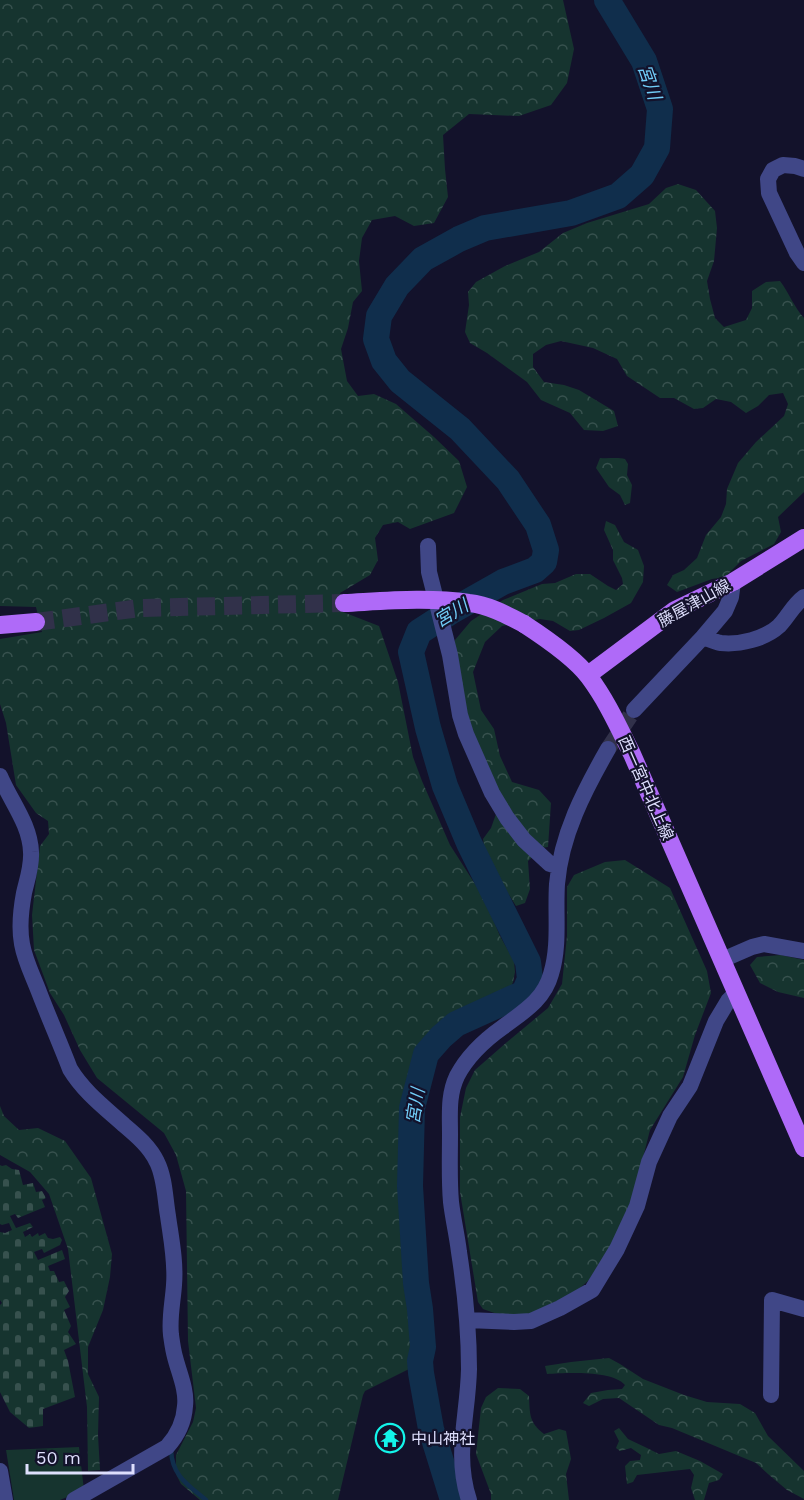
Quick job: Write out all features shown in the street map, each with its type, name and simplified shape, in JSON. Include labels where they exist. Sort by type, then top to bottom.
[{"type":"main road","name":"藤屋津山線","points":[[588,675],[675,610],[733,582],[804,538]]},
{"type":"main road","name":"西一宮中北上線","points":[[344,603],[422,600],[470,603],[500,612],[524,624],[564,652],[588,675],[612,712],[632,754],[804,1148]]},
{"type":"main road","points":[[0,625],[36,622]]},
{"type":"street","points":[[804,170],[795,166],[783,165],[773,170],[768,179],[769,193],[804,263]]},
{"type":"street","points":[[428,546],[429,572],[450,655],[460,715],[466,734],[492,793],[507,818],[524,840],[550,864],[559,867]]},
{"type":"street","points":[[634,710],[725,611],[731,597],[733,582]]},
{"type":"street","points":[[703,637],[718,643],[737,644],[761,636],[776,628],[804,597]]},
{"type":"street","points":[[469,1500],[461,1463],[469,1369],[467,1320],[451,1201],[450,1097],[457,1076],[466,1063],[486,1040],[531,1007],[543,993],[551,976],[556,950],[559,867],[576,809],[585,788],[608,749]]},
{"type":"street","points":[[0,776],[7,793],[22,817],[31,851],[31,865],[20,924],[27,964],[74,1076],[90,1095],[140,1139],[158,1164],[163,1179],[174,1261],[170,1316],[174,1355],[185,1394],[181,1426],[167,1447],[74,1500]]},
{"type":"street","points":[[722,960],[752,946],[764,944],[804,951]]},
{"type":"street","points":[[467,1320],[531,1321],[592,1290],[617,1249],[637,1206],[649,1162],[670,1116],[690,1086],[716,1021],[728,1001],[736,993]]},
{"type":"street","points":[[771,1395],[772,1300],[804,1309]]},
{"type":"street","points":[[0,1471],[5,1500]]},
{"type":"green space","points":[[0,0],[563,0],[574,49],[567,83],[551,105],[519,116],[469,114],[443,135],[448,197],[434,223],[414,226],[395,216],[372,220],[362,238],[359,261],[362,291],[353,302],[341,349],[347,381],[358,396],[374,394],[396,404],[459,461],[467,487],[454,513],[410,529],[398,522],[383,525],[375,538],[378,560],[370,575],[340,593],[343,612],[379,626],[398,682],[413,757],[422,781],[450,845],[484,898],[500,936],[514,961],[515,972],[510,989],[504,995],[442,1024],[433,1032],[426,1044],[405,1110],[404,1122],[409,1260],[416,1355],[411,1368],[365,1391],[338,1500],[200,1500],[181,1484],[176,1474],[176,1455],[193,1422],[196,1408],[188,1341],[186,1191],[176,1155],[164,1133],[97,1078],[50,993],[34,950],[32,915],[40,846],[49,834],[48,821],[36,813],[16,785],[6,723],[0,704],[0,639],[42,632],[36,607],[0,606]]},
{"type":"green space","points":[[678,184],[696,190],[715,211],[717,228],[714,261],[707,281],[715,318],[724,327],[746,320],[752,308],[752,291],[766,282],[780,281],[804,318],[804,492],[778,517],[781,532],[774,544],[741,561],[725,577],[712,579],[677,592],[667,585],[673,575],[684,570],[697,558],[706,535],[721,517],[726,504],[727,489],[738,463],[756,442],[784,416],[788,404],[783,393],[769,395],[758,406],[746,413],[731,402],[716,399],[703,408],[694,409],[674,398],[660,398],[627,376],[617,359],[593,348],[561,341],[546,345],[533,354],[533,367],[544,382],[579,390],[614,411],[618,426],[603,431],[584,430],[570,413],[541,400],[527,382],[470,343],[465,332],[469,305],[468,292],[476,282],[505,266],[539,252],[563,233],[587,223],[649,204],[666,188]]},
{"type":"green space","points":[[600,458],[625,459],[628,464],[627,475],[632,485],[630,503],[625,505],[620,495],[609,487],[596,468]]},
{"type":"green space","points":[[606,521],[615,525],[624,542],[638,550],[644,566],[643,582],[631,603],[579,630],[570,631],[553,621],[540,619],[502,626],[485,642],[473,672],[481,710],[494,729],[500,756],[512,782],[539,790],[551,803],[548,847],[541,848],[528,861],[530,889],[525,903],[516,906],[486,858],[483,839],[491,828],[501,800],[471,733],[454,653],[455,640],[471,621],[503,600],[542,584],[555,583],[576,574],[590,574],[616,590],[623,584],[613,560],[613,550],[604,530]]},
{"type":"green space","points":[[625,860],[670,888],[707,971],[711,993],[695,1035],[683,1077],[650,1130],[633,1197],[616,1238],[589,1280],[571,1296],[527,1315],[503,1316],[483,1309],[478,1302],[460,1192],[460,1117],[466,1088],[475,1070],[548,1008],[562,984],[567,936],[567,887],[574,875],[605,862]]},
{"type":"green space","points":[[781,955],[804,960],[804,998],[778,992],[760,983],[750,965],[757,957]]},
{"type":"green space","points":[[0,1106],[4,1116],[19,1130],[38,1128],[65,1141],[91,1178],[112,1254],[103,1310],[88,1347],[88,1374],[99,1397],[100,1470],[88,1471],[87,1407],[68,1249],[49,1194],[30,1172],[0,1155]]},
{"type":"green space","points":[[0,1165],[19,1170],[23,1185],[33,1183],[36,1192],[42,1191],[46,1198],[42,1200],[45,1207],[18,1218],[15,1214],[10,1216],[16,1228],[30,1223],[33,1227],[23,1232],[25,1237],[30,1234],[32,1237],[38,1233],[39,1236],[45,1233],[48,1238],[60,1237],[62,1240],[60,1245],[44,1253],[42,1249],[34,1252],[38,1260],[62,1250],[65,1259],[48,1266],[50,1271],[54,1271],[59,1282],[64,1281],[69,1291],[65,1297],[70,1307],[64,1310],[71,1326],[68,1332],[76,1344],[64,1350],[75,1397],[43,1409],[43,1426],[29,1428],[10,1412],[0,1392],[0,1305],[2,1303],[0,1300],[0,1232],[5,1233],[12,1230],[9,1223],[0,1224]]},
{"type":"green space","points":[[609,1358],[643,1379],[684,1395],[707,1402],[740,1404],[755,1413],[768,1436],[804,1471],[804,1499],[787,1490],[756,1463],[672,1428],[659,1425],[619,1398],[603,1399],[589,1406],[583,1403],[591,1393],[622,1389],[625,1385],[619,1380],[588,1374],[547,1374],[545,1366]]},
{"type":"green space","points":[[498,1388],[520,1389],[529,1396],[531,1418],[535,1426],[544,1434],[559,1429],[566,1431],[571,1459],[566,1474],[569,1500],[491,1500],[491,1494],[476,1454],[481,1408],[486,1397]]},
{"type":"green space","points":[[619,1428],[628,1439],[659,1454],[676,1451],[723,1474],[719,1480],[709,1483],[704,1500],[695,1500],[691,1488],[694,1475],[690,1469],[637,1475],[633,1482],[627,1484],[625,1466],[630,1461],[640,1460],[641,1455],[631,1448],[620,1451],[616,1448],[619,1441],[614,1431]]},
{"type":"green space","points":[[79,1447],[84,1490],[60,1500],[14,1500],[6,1450]]},
{"type":"waterway","name":"宮川","points":[[453,1500],[431,1429],[421,1373],[420,1361],[423,1347],[416,1283],[410,1186],[412,1108],[426,1054],[441,1037],[456,1024],[524,993],[530,979],[528,962],[469,843],[445,786],[428,728],[411,652],[419,632],[503,582],[535,570],[544,562],[546,550],[538,525],[508,480],[460,429],[400,381],[384,361],[376,339],[379,316],[397,286],[423,259],[485,228],[571,213],[618,196],[642,175],[657,148],[660,109],[644,61],[607,0]]},
{"type":"waterway","points":[[171,1450],[174,1467],[182,1479],[206,1500]]},
{"type":"tunnel","points":[[36,622],[140,608],[344,603]]},
{"type":"tunnel","points":[[608,749],[634,710]]},
{"type":"place","name":"中山神社","points":[[390,1438]]}]
